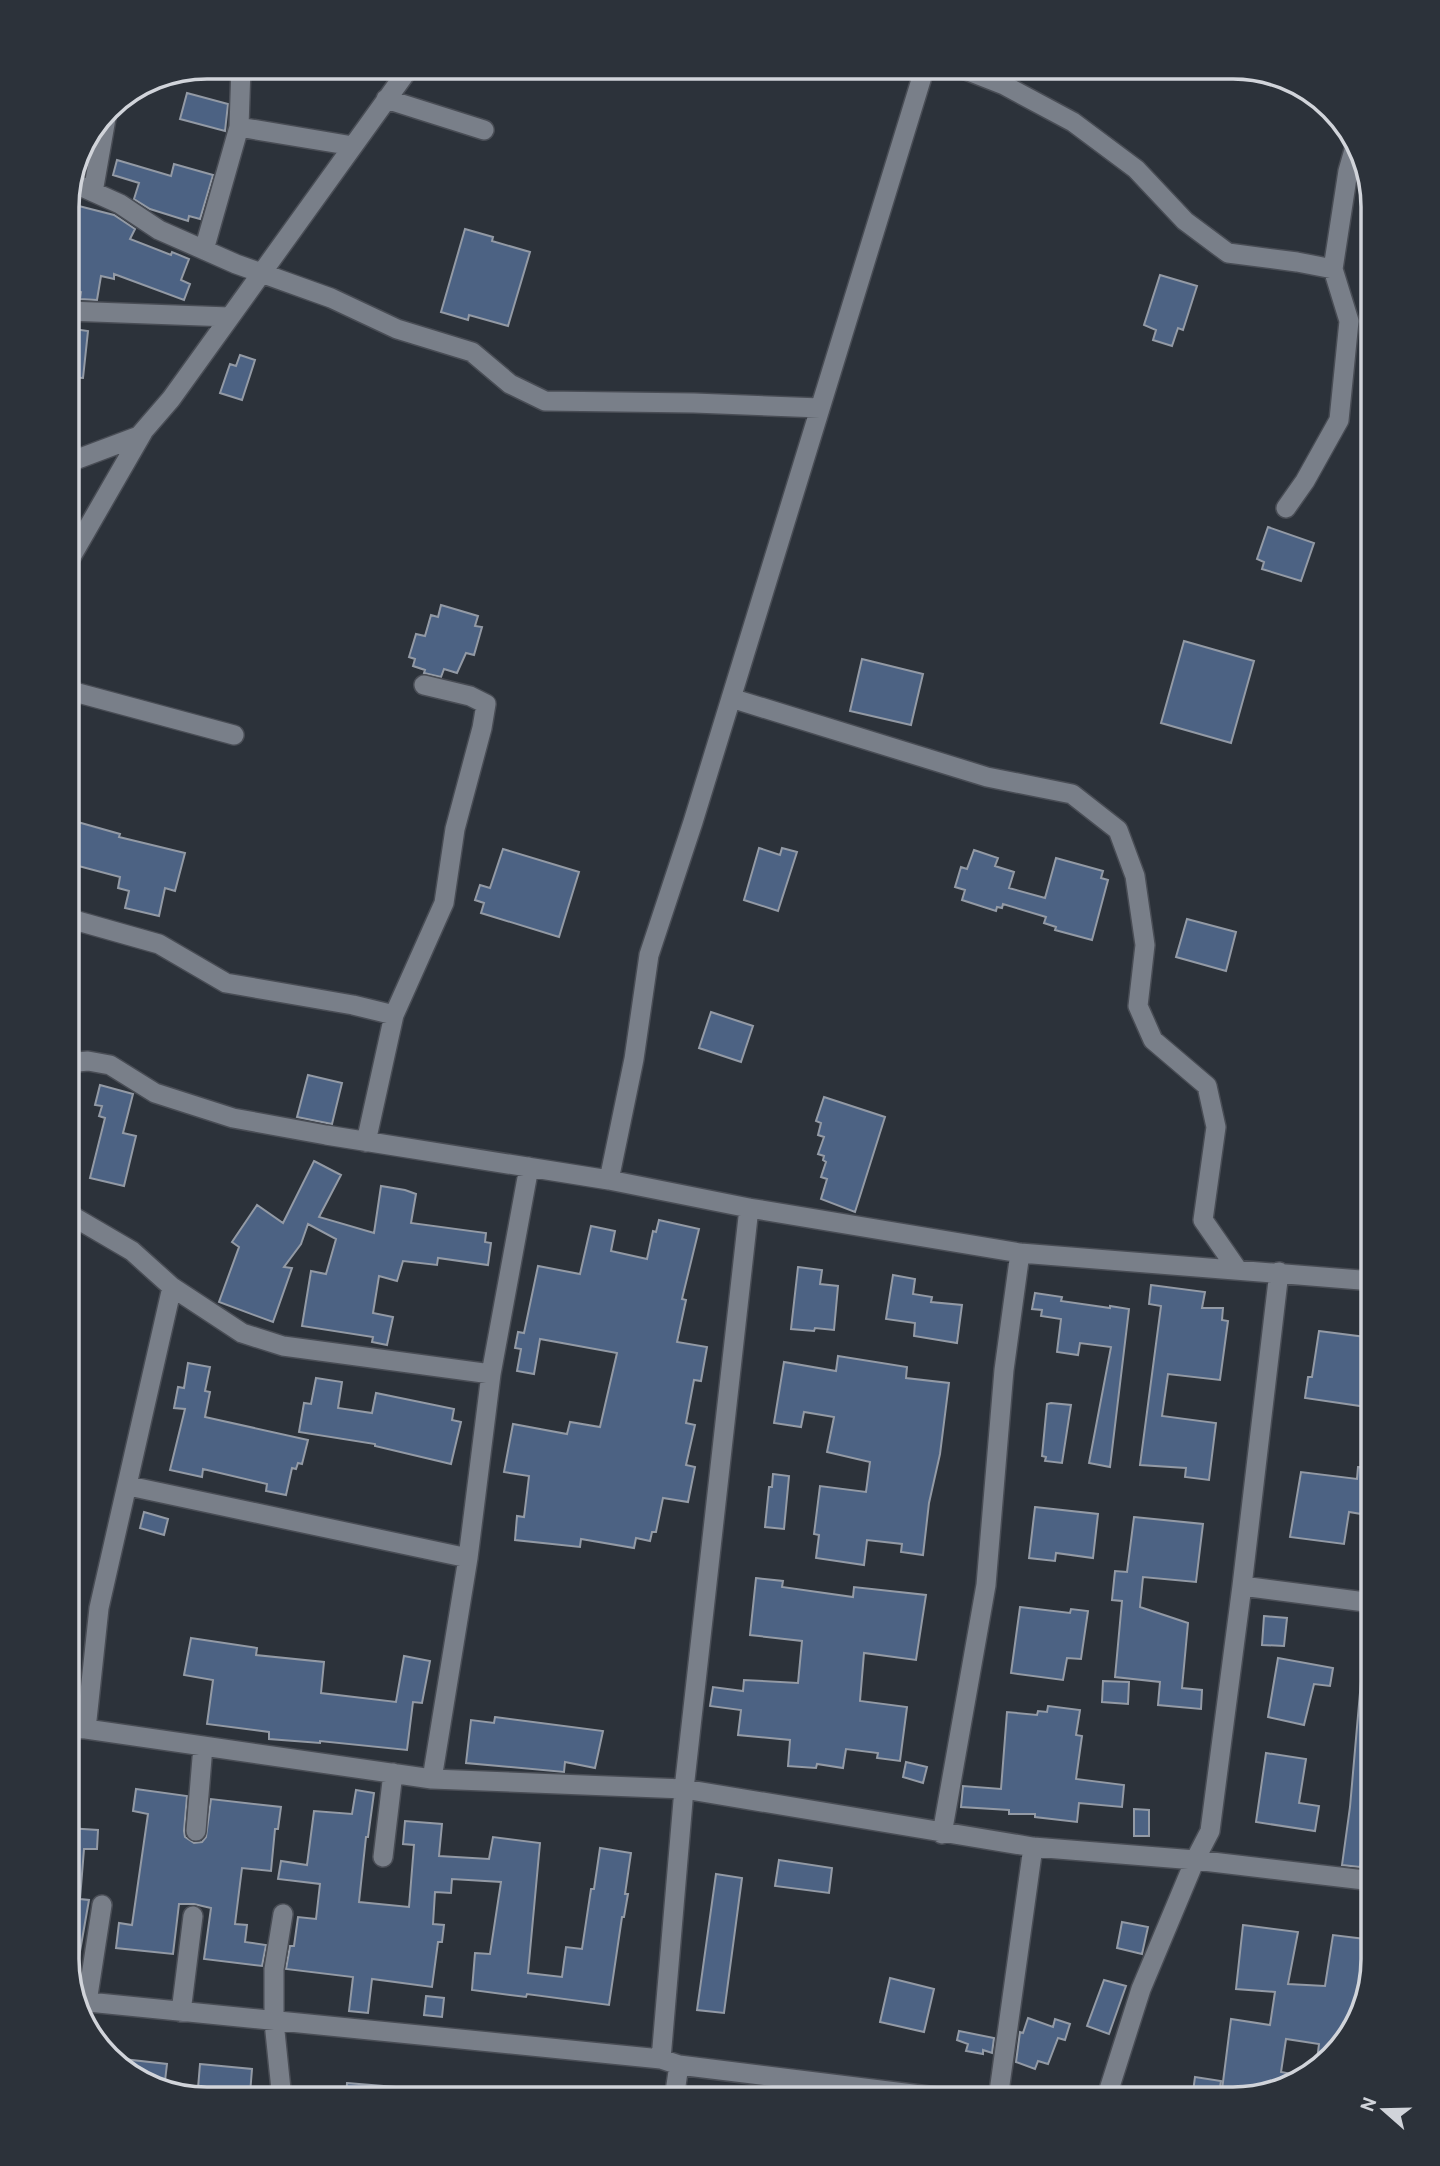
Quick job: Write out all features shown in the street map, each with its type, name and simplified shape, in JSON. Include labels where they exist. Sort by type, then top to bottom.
[{"type":"street","points":[[204,250],[239,127],[241,79]]},
{"type":"street","points":[[79,458],[139,436],[171,398],[401,79]]},
{"type":"street","points":[[609,1180],[634,1059],[649,955],[921,79]]},
{"type":"street","points":[[989,79],[1073,122],[1136,169],[1185,221],[1228,253],[1334,269]]},
{"type":"street","points":[[386,99],[484,130]]},
{"type":"street","points":[[239,127],[353,146]]},
{"type":"street","points":[[93,192],[104,131]]},
{"type":"street","points":[[1286,508],[1305,481],[1339,420],[1349,321],[1334,269],[1351,159]]},
{"type":"street","points":[[80,186],[120,204],[159,230],[204,250],[331,298],[397,329],[472,352],[510,384],[545,401],[820,408]]},
{"type":"street","points":[[79,311],[229,317]]},
{"type":"street","points":[[79,543],[143,431]]},
{"type":"street","points":[[366,1142],[394,1015],[444,903],[454,829],[482,729],[486,704],[470,696],[424,685]]},
{"type":"street","points":[[79,693],[234,735]]},
{"type":"street","points":[[731,698],[987,777],[1072,794],[1118,830],[1135,876],[1145,945],[1138,1006],[1153,1041],[1207,1086],[1216,1127],[1203,1220],[1237,1269]]},
{"type":"street","points":[[79,921],[159,944],[226,983],[353,1005],[394,1015]]},
{"type":"street","points":[[79,1062],[110,1065],[155,1093],[233,1118],[609,1180],[748,1208],[1020,1254],[1361,1280]]},
{"type":"street","points":[[432,1779],[468,1558],[491,1374],[529,1167]]},
{"type":"street","points":[[673,2087],[670,2062],[684,1790],[748,1208]]},
{"type":"street","points":[[79,1220],[132,1251],[172,1287],[242,1333],[283,1346],[491,1374]]},
{"type":"street","points":[[942,1833],[986,1585],[1003,1370],[1020,1254]]},
{"type":"street","points":[[1110,2087],[1141,1989],[1195,1860],[1210,1831],[1279,1272]]},
{"type":"street","points":[[79,1713],[99,1608],[129,1486],[172,1287]]},
{"type":"street","points":[[129,1486],[468,1558]]},
{"type":"street","points":[[1242,1586],[1361,1601]]},
{"type":"street","points":[[79,1729],[432,1779],[684,1790],[1033,1847],[1195,1860],[1361,1879]]},
{"type":"street","points":[[196,1831],[203,1746]]},
{"type":"street","points":[[383,1857],[393,1773]]},
{"type":"street","points":[[1000,2087],[1033,1847]]},
{"type":"street","points":[[84,1994],[102,1905]]},
{"type":"street","points":[[281,2087],[274,2022],[274,1969],[283,1914]]},
{"type":"street","points":[[181,2012],[192,1916]]},
{"type":"street","points":[[87,2002],[670,2062],[790,2087]]},
{"type":"building","points":[[187,93],[228,104],[225,131],[180,119]]},
{"type":"building","points":[[117,160],[171,176],[174,164],[213,175],[200,219],[189,216],[188,221],[150,209],[134,199],[139,183],[113,175]]},
{"type":"building","points":[[79,206],[114,215],[135,229],[130,239],[189,259],[181,280],[190,284],[184,300],[114,274],[114,279],[101,276],[97,300],[80,299]]},
{"type":"building","points":[[465,229],[493,237],[492,241],[530,252],[508,326],[469,315],[468,320],[441,312]]},
{"type":"building","points":[[1160,275],[1197,286],[1183,330],[1178,328],[1172,346],[1153,340],[1156,330],[1144,325]]},
{"type":"building","points":[[79,330],[88,331],[83,378],[79,378]]},
{"type":"building","points":[[240,355],[255,360],[242,400],[220,393],[230,364],[236,366]]},
{"type":"building","points":[[1268,527],[1314,543],[1301,581],[1262,569],[1264,562],[1257,559]]},
{"type":"building","points":[[441,605],[478,616],[475,626],[482,627],[474,655],[466,653],[457,673],[444,669],[441,677],[424,673],[425,670],[413,666],[415,659],[409,657],[416,634],[425,636],[431,615],[438,617]]},
{"type":"building","points":[[1184,641],[1254,661],[1231,743],[1161,723]]},
{"type":"building","points":[[862,659],[923,674],[911,725],[850,711]]},
{"type":"building","points":[[79,822],[120,834],[119,837],[185,853],[175,891],[165,888],[159,916],[125,908],[129,891],[118,888],[120,877],[79,866]]},
{"type":"building","points":[[759,848],[780,855],[782,848],[797,852],[778,911],[744,900]]},
{"type":"building","points":[[503,849],[579,872],[559,937],[481,913],[484,903],[475,900],[480,885],[490,888]]},
{"type":"building","points":[[974,850],[998,858],[995,866],[1014,872],[1009,888],[1045,898],[1056,858],[1103,871],[1101,878],[1108,880],[1092,940],[1055,930],[1056,927],[1044,923],[1046,917],[1003,904],[1002,908],[997,907],[996,911],[962,900],[965,890],[955,887],[961,867],[967,869]]},
{"type":"building","points":[[1187,919],[1236,932],[1226,971],[1176,957]]},
{"type":"building","points":[[711,1012],[753,1026],[741,1062],[699,1048]]},
{"type":"building","points":[[308,1075],[342,1083],[332,1124],[297,1117]]},
{"type":"building","points":[[100,1085],[133,1094],[123,1133],[136,1136],[124,1186],[90,1178],[105,1118],[99,1116],[102,1106],[95,1105]]},
{"type":"building","points":[[824,1097],[885,1117],[855,1212],[821,1199],[827,1179],[821,1177],[826,1162],[823,1160],[824,1156],[818,1154],[824,1137],[818,1135],[821,1123],[816,1121]]},
{"type":"building","points":[[314,1161],[341,1175],[319,1217],[374,1233],[381,1186],[405,1190],[416,1194],[411,1223],[486,1233],[485,1242],[491,1243],[488,1265],[438,1258],[437,1265],[403,1261],[397,1281],[379,1276],[373,1313],[393,1317],[387,1345],[372,1342],[373,1337],[302,1326],[311,1271],[326,1274],[336,1239],[308,1224],[301,1244],[284,1267],[292,1268],[273,1322],[219,1302],[239,1247],[232,1242],[257,1205],[283,1223]]},
{"type":"building","points":[[659,1220],[699,1229],[682,1299],[686,1300],[677,1342],[707,1347],[701,1381],[694,1380],[686,1423],[695,1425],[686,1465],[695,1467],[688,1502],[663,1498],[656,1532],[652,1532],[650,1541],[636,1538],[634,1548],[581,1539],[580,1547],[515,1540],[517,1516],[524,1517],[529,1476],[504,1472],[513,1424],[567,1434],[570,1422],[600,1427],[617,1353],[540,1339],[534,1374],[517,1371],[521,1349],[515,1348],[518,1332],[524,1333],[538,1266],[580,1274],[591,1226],[615,1231],[611,1251],[647,1259],[653,1231],[656,1232]]},
{"type":"building","points":[[798,1267],[822,1270],[820,1284],[838,1286],[834,1330],[791,1329]]},
{"type":"building","points":[[893,1275],[915,1279],[913,1294],[932,1297],[931,1302],[962,1305],[957,1343],[914,1336],[915,1323],[886,1319]]},
{"type":"building","points":[[1151,1285],[1205,1292],[1202,1308],[1223,1308],[1222,1320],[1228,1321],[1220,1380],[1168,1374],[1162,1416],[1216,1423],[1209,1480],[1185,1477],[1186,1468],[1140,1465],[1161,1306],[1149,1304]]},
{"type":"building","points":[[1035,1293],[1062,1297],[1061,1301],[1129,1309],[1110,1467],[1089,1463],[1111,1347],[1080,1343],[1078,1355],[1057,1352],[1061,1319],[1041,1316],[1042,1310],[1032,1309]]},
{"type":"building","points":[[1319,1331],[1361,1336],[1361,1406],[1305,1398],[1308,1377],[1312,1377]]},
{"type":"building","points":[[838,1356],[907,1367],[906,1378],[949,1383],[923,1555],[901,1552],[902,1544],[867,1540],[864,1565],[816,1558],[819,1535],[814,1534],[820,1486],[866,1492],[870,1462],[827,1452],[834,1417],[804,1412],[801,1427],[774,1423],[784,1362],[836,1371]]},
{"type":"building","points":[[188,1363],[210,1367],[205,1391],[210,1392],[205,1417],[308,1440],[302,1464],[298,1463],[296,1469],[292,1468],[286,1495],[266,1491],[267,1484],[203,1469],[202,1477],[170,1470],[185,1409],[174,1408],[178,1387],[184,1388]]},
{"type":"building","points":[[316,1378],[342,1382],[338,1408],[372,1413],[376,1393],[454,1409],[452,1420],[461,1422],[451,1464],[375,1444],[299,1432],[304,1403],[311,1404]]},
{"type":"building","points":[[1047,1404],[1071,1405],[1062,1463],[1045,1461],[1046,1457],[1042,1456]]},
{"type":"building","points":[[1358,1467],[1361,1467],[1361,1514],[1349,1512],[1344,1544],[1290,1537],[1301,1472],[1357,1479]]},
{"type":"building","points":[[773,1474],[789,1476],[784,1529],[765,1527]]},
{"type":"building","points":[[1035,1507],[1098,1514],[1093,1558],[1056,1553],[1055,1561],[1029,1558]]},
{"type":"building","points":[[144,1512],[168,1519],[164,1535],[140,1528]]},
{"type":"building","points":[[1134,1517],[1203,1524],[1196,1582],[1143,1577],[1140,1607],[1188,1623],[1182,1688],[1202,1690],[1201,1709],[1158,1705],[1160,1682],[1115,1677],[1122,1601],[1112,1600],[1115,1571],[1127,1572]]},
{"type":"building","points":[[756,1578],[783,1581],[782,1587],[853,1597],[854,1587],[926,1595],[916,1660],[864,1653],[860,1701],[907,1707],[900,1761],[877,1758],[878,1753],[846,1749],[843,1768],[817,1764],[816,1768],[788,1766],[790,1740],[738,1735],[741,1710],[710,1706],[713,1687],[743,1691],[744,1680],[798,1683],[802,1641],[750,1635]]},
{"type":"building","points":[[1020,1607],[1070,1613],[1071,1609],[1088,1611],[1081,1659],[1067,1658],[1063,1680],[1011,1673]]},
{"type":"building","points":[[1264,1616],[1287,1618],[1284,1646],[1262,1645]]},
{"type":"building","points":[[191,1638],[257,1648],[256,1655],[324,1662],[321,1693],[396,1702],[404,1656],[430,1661],[422,1703],[413,1702],[407,1750],[269,1739],[269,1732],[207,1724],[213,1680],[184,1675]]},
{"type":"building","points":[[1278,1658],[1333,1668],[1330,1686],[1314,1684],[1304,1725],[1268,1717]]},
{"type":"building","points":[[1103,1681],[1129,1682],[1128,1704],[1102,1702]]},
{"type":"building","points":[[1361,1681],[1360,1867],[1342,1865]]},
{"type":"building","points":[[1048,1706],[1080,1710],[1076,1735],[1082,1736],[1076,1779],[1124,1785],[1122,1807],[1079,1803],[1077,1822],[1035,1817],[1035,1814],[1009,1814],[1009,1810],[961,1807],[963,1786],[1001,1789],[1007,1712],[1037,1715],[1038,1711],[1047,1712]]},
{"type":"building","points":[[495,1717],[603,1731],[595,1768],[565,1762],[564,1772],[466,1763],[471,1720],[494,1723]]},
{"type":"building","points":[[1266,1753],[1306,1759],[1299,1803],[1319,1806],[1315,1831],[1256,1822]]},
{"type":"building","points":[[906,1762],[927,1767],[923,1783],[903,1777]]},
{"type":"building","points":[[136,1789],[187,1796],[184,1831],[185,1837],[194,1843],[202,1842],[206,1837],[211,1799],[281,1807],[278,1829],[275,1829],[271,1871],[242,1868],[235,1924],[247,1925],[245,1942],[266,1945],[262,1966],[204,1959],[211,1908],[194,1904],[179,1904],[173,1954],[116,1948],[119,1923],[132,1925],[148,1814],[133,1811]]},
{"type":"building","points":[[356,1790],[374,1793],[359,1902],[409,1907],[414,1845],[403,1844],[405,1821],[442,1824],[439,1856],[489,1859],[493,1837],[540,1843],[528,1973],[562,1977],[566,1947],[582,1949],[600,1848],[631,1853],[625,1894],[628,1894],[609,2005],[472,1990],[475,1953],[490,1954],[501,1882],[452,1879],[451,1893],[435,1892],[433,1924],[444,1925],[442,1942],[438,1942],[432,1987],[372,1979],[368,2013],[349,2011],[353,1977],[286,1969],[290,1946],[294,1946],[298,1917],[316,1919],[320,1884],[278,1879],[281,1861],[307,1865],[314,1811],[352,1814]]},
{"type":"building","points":[[1134,1809],[1149,1810],[1149,1836],[1134,1836]]},
{"type":"building","points":[[79,1829],[98,1830],[97,1849],[84,1849],[80,1899],[89,1900],[79,1957]]},
{"type":"building","points":[[779,1860],[832,1868],[829,1893],[775,1886]]},
{"type":"building","points":[[716,1874],[742,1878],[724,2013],[697,2010]]},
{"type":"building","points":[[1122,1922],[1148,1927],[1142,1954],[1117,1948]]},
{"type":"building","points":[[1243,1925],[1298,1932],[1288,1984],[1325,1986],[1333,1935],[1361,1938],[1357,1992],[1344,2023],[1324,2050],[1318,2055],[1319,2044],[1286,2039],[1281,2072],[1289,2074],[1266,2083],[1222,2087],[1231,2019],[1270,2025],[1275,1992],[1236,1989]]},
{"type":"building","points":[[890,1978],[934,1989],[924,2032],[880,2022]]},
{"type":"building","points":[[1104,1980],[1126,1986],[1109,2034],[1087,2026]]},
{"type":"building","points":[[426,1996],[444,1998],[442,2017],[424,2015]]},
{"type":"building","points":[[1028,2018],[1053,2027],[1055,2019],[1070,2024],[1065,2040],[1058,2038],[1048,2064],[1038,2061],[1035,2069],[1016,2062],[1020,2032],[1023,2033]]},
{"type":"building","points":[[959,2031],[994,2038],[992,2053],[983,2050],[983,2054],[966,2051],[968,2044],[957,2040]]},
{"type":"building","points":[[127,2059],[167,2064],[165,2080],[150,2074]]},
{"type":"building","points":[[200,2064],[252,2069],[251,2087],[198,2087]]},
{"type":"building","points":[[1195,2077],[1221,2081],[1220,2087],[1194,2087]]},
{"type":"building","points":[[347,2083],[395,2087],[347,2087]]}]
